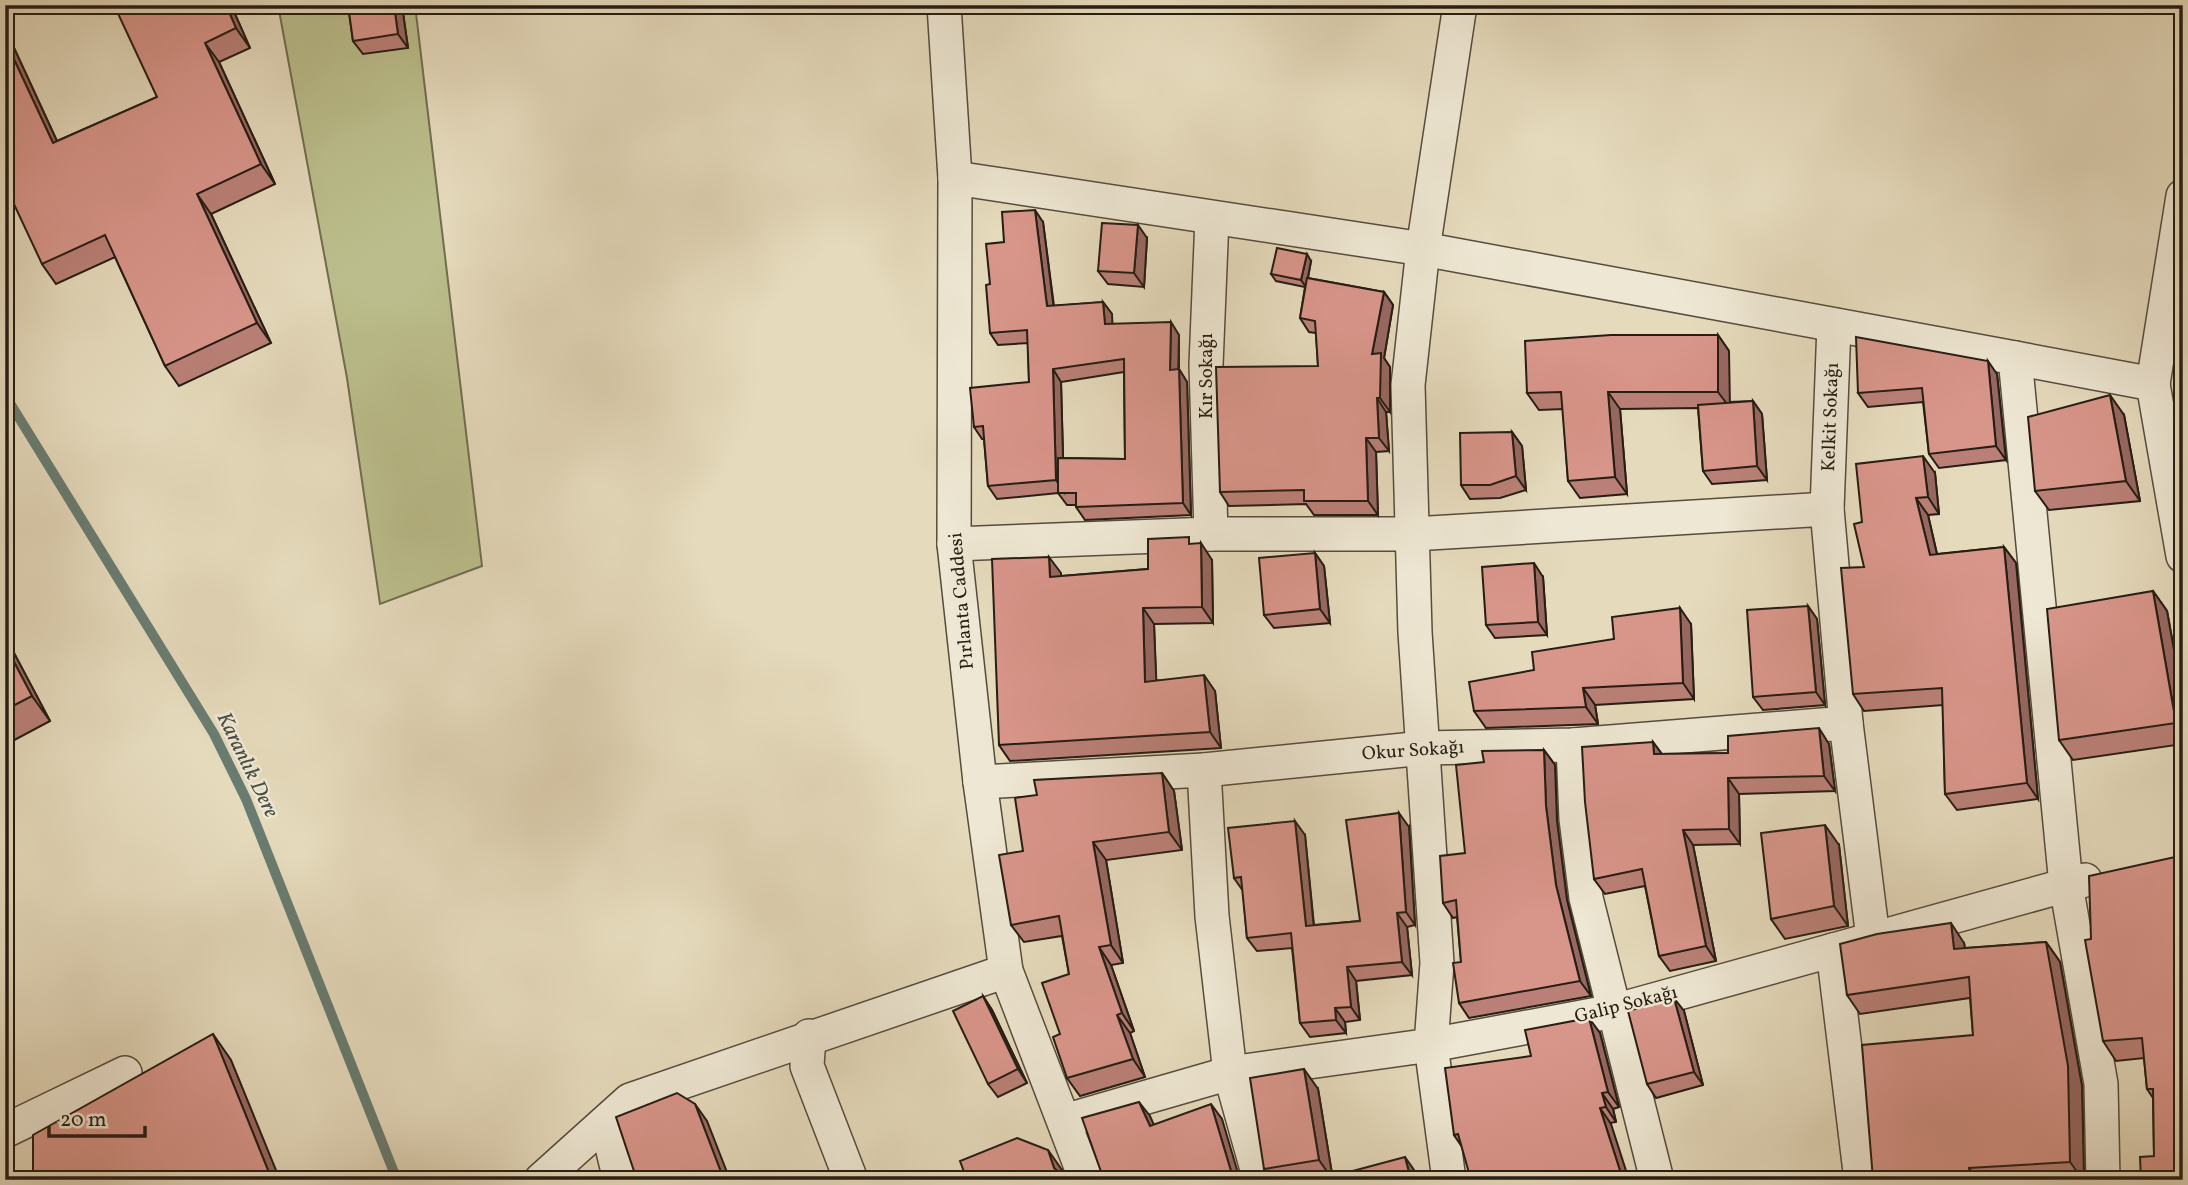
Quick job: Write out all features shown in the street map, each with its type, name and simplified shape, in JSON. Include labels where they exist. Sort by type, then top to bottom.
[{"type":"street","name":"Pırlanta Caddesi","points":[[944,5],[955,178],[954,544],[980,782],[1006,971],[1086,1180]]},
{"type":"street","points":[[1449,1180],[1431,1045],[1437,963],[1415,632],[1408,385],[1423,249],[1460,5]]},
{"type":"street","points":[[955,178],[1423,249],[2153,384]]},
{"type":"street","points":[[2183,196],[2153,384],[2183,556]]},
{"type":"street","name":"Kır Sokağı","points":[[1211,534],[1206,365],[1212,218]]},
{"type":"street","name":"Kelkit Sokağı","points":[[1834,325],[1827,509],[1846,723],[1873,939]]},
{"type":"street","points":[[2015,358],[2066,885],[2101,1084],[2103,1180]]},
{"type":"street","points":[[954,544],[1211,534],[1413,534],[1827,509]]},
{"type":"street","name":"Okur Sokağı","points":[[980,782],[1204,770],[1424,748],[1573,745],[1846,723]]},
{"type":"street","points":[[1573,745],[1576,818],[1586,898],[1657,1180]]},
{"type":"street","points":[[1204,770],[1212,916],[1230,1073],[1259,1180]]},
{"type":"street","name":"Galip Sokağı","points":[[1063,1121],[1230,1073],[1431,1045],[1614,1011],[2115,873]]},
{"type":"street","points":[[1833,950],[1861,1180]]},
{"type":"street","points":[[541,1180],[630,1100],[809,1036],[1006,971]]},
{"type":"street","points":[[809,1036],[807,1066],[851,1180]]},
{"type":"street","points":[[5,1131],[125,1073]]},
{"type":"street","points":[[606,1122],[620,1180]]},
{"type":"green space","points":[[278,5],[415,5],[482,566],[380,604],[347,378]]},
{"type":"building","points":[[114,5],[226,5],[236,28],[205,43],[261,164],[197,194],[257,323],[165,366],[105,235],[42,264],[5,185],[5,40],[53,143],[157,97]]},
{"type":"building","points":[[348,5],[394,5],[398,34],[353,41]]},
{"type":"building","points":[[1035,210],[1047,306],[1103,302],[1105,324],[1171,322],[1170,370],[1179,369],[1183,503],[1076,507],[1076,493],[1058,493],[1058,458],[1125,459],[1124,359],[1053,369],[1056,480],[988,486],[983,426],[974,427],[970,388],[1029,382],[1027,330],[990,333],[986,285],[990,284],[986,244],[1004,242],[1002,212]]},
{"type":"building","points":[[1102,223],[1138,225],[1134,273],[1098,271]]},
{"type":"building","points":[[1277,248],[1307,254],[1301,280],[1271,274]]},
{"type":"building","points":[[1307,278],[1384,292],[1372,354],[1381,353],[1380,398],[1377,398],[1379,438],[1366,438],[1368,501],[1304,501],[1304,490],[1220,492],[1216,367],[1318,366],[1315,321],[1300,318]]},
{"type":"building","points":[[1611,335],[1718,335],[1718,392],[1608,392],[1615,477],[1568,481],[1561,392],[1527,393],[1525,341]]},
{"type":"building","points":[[1856,337],[1988,361],[1996,446],[1929,454],[1922,388],[1858,393]]},
{"type":"building","points":[[2110,395],[2126,481],[2035,491],[2028,417]]},
{"type":"building","points":[[1753,401],[1757,466],[1703,471],[1698,405]]},
{"type":"building","points":[[1512,432],[1516,476],[1490,485],[1461,485],[1460,433]]},
{"type":"building","points":[[1923,456],[1928,497],[1916,498],[1930,555],[2004,547],[2027,783],[1945,794],[1942,688],[1853,694],[1841,568],[1864,567],[1854,524],[1862,522],[1856,464]]},
{"type":"building","points":[[1189,537],[1189,544],[1201,543],[1202,607],[1143,608],[1145,682],[1204,675],[1210,732],[999,745],[992,559],[1049,557],[1050,577],[1148,569],[1148,539]]},
{"type":"building","points":[[1315,553],[1320,609],[1264,615],[1259,558]]},
{"type":"building","points":[[1534,563],[1538,622],[1486,625],[1482,567]]},
{"type":"building","points":[[2153,591],[2176,723],[2059,740],[2047,609]]},
{"type":"building","points":[[1808,606],[1816,692],[1753,697],[1747,610]]},
{"type":"building","points":[[1680,608],[1683,683],[1583,688],[1586,707],[1474,711],[1469,682],[1534,670],[1532,652],[1614,639],[1612,617]]},
{"type":"building","points":[[5,645],[32,696],[5,710]]},
{"type":"building","points":[[1819,728],[1824,776],[1728,778],[1729,829],[1683,830],[1706,946],[1659,956],[1642,869],[1594,879],[1582,747],[1653,742],[1654,754],[1728,753],[1728,736]]},
{"type":"building","points":[[1544,750],[1546,806],[1556,885],[1580,981],[1459,1003],[1453,963],[1461,962],[1456,900],[1443,903],[1440,856],[1465,853],[1456,765],[1484,762],[1482,751]]},
{"type":"building","points":[[1162,773],[1169,832],[1093,842],[1111,945],[1099,947],[1122,1013],[1117,1015],[1133,1059],[1067,1078],[1053,1037],[1060,1034],[1042,983],[1069,974],[1059,916],[1011,925],[999,855],[1023,851],[1015,798],[1037,795],[1034,780]]},
{"type":"building","points":[[1399,813],[1406,912],[1397,913],[1402,962],[1347,967],[1351,1007],[1335,1008],[1336,1020],[1300,1023],[1291,933],[1247,938],[1241,877],[1234,878],[1228,828],[1295,821],[1306,926],[1360,921],[1346,820]]},
{"type":"building","points":[[1825,825],[1834,906],[1771,919],[1761,833]]},
{"type":"building","points":[[2183,857],[2183,1180],[2141,1180],[2140,1157],[2154,1156],[2153,1089],[2147,1089],[2142,1038],[2103,1041],[2085,940],[2091,939],[2089,876]]},
{"type":"building","points":[[1951,923],[1954,949],[2046,942],[2068,1066],[2070,1162],[1969,1168],[1970,1180],[1870,1180],[1873,1179],[1862,1045],[1973,1035],[1969,977],[1847,995],[1840,944],[1877,934]]},
{"type":"building","points":[[983,996],[1018,1069],[988,1084],[953,1011]]},
{"type":"building","points":[[1674,998],[1694,1072],[1647,1084],[1628,1011]]},
{"type":"building","points":[[1589,1018],[1608,1092],[1602,1093],[1606,1107],[1600,1108],[1623,1180],[1471,1180],[1458,1134],[1454,1135],[1445,1068],[1531,1056],[1525,1030]]},
{"type":"building","points":[[213,1034],[272,1180],[33,1180],[33,1135]]},
{"type":"building","points":[[1304,1069],[1319,1160],[1264,1169],[1250,1078]]},
{"type":"building","points":[[677,1093],[695,1104],[724,1180],[637,1180],[616,1117]]},
{"type":"building","points":[[1139,1102],[1150,1126],[1211,1104],[1231,1171],[1238,1180],[1104,1180],[1082,1118]]},
{"type":"building","points":[[1017,1138],[1048,1150],[1054,1168],[1068,1180],[967,1180],[960,1161]]},
{"type":"building","points":[[1405,1157],[1411,1180],[1352,1180],[1349,1172]]},
{"type":"waterway","name":"Karanlık Dere","points":[[5,395],[214,734],[246,799],[397,1180]]}]
